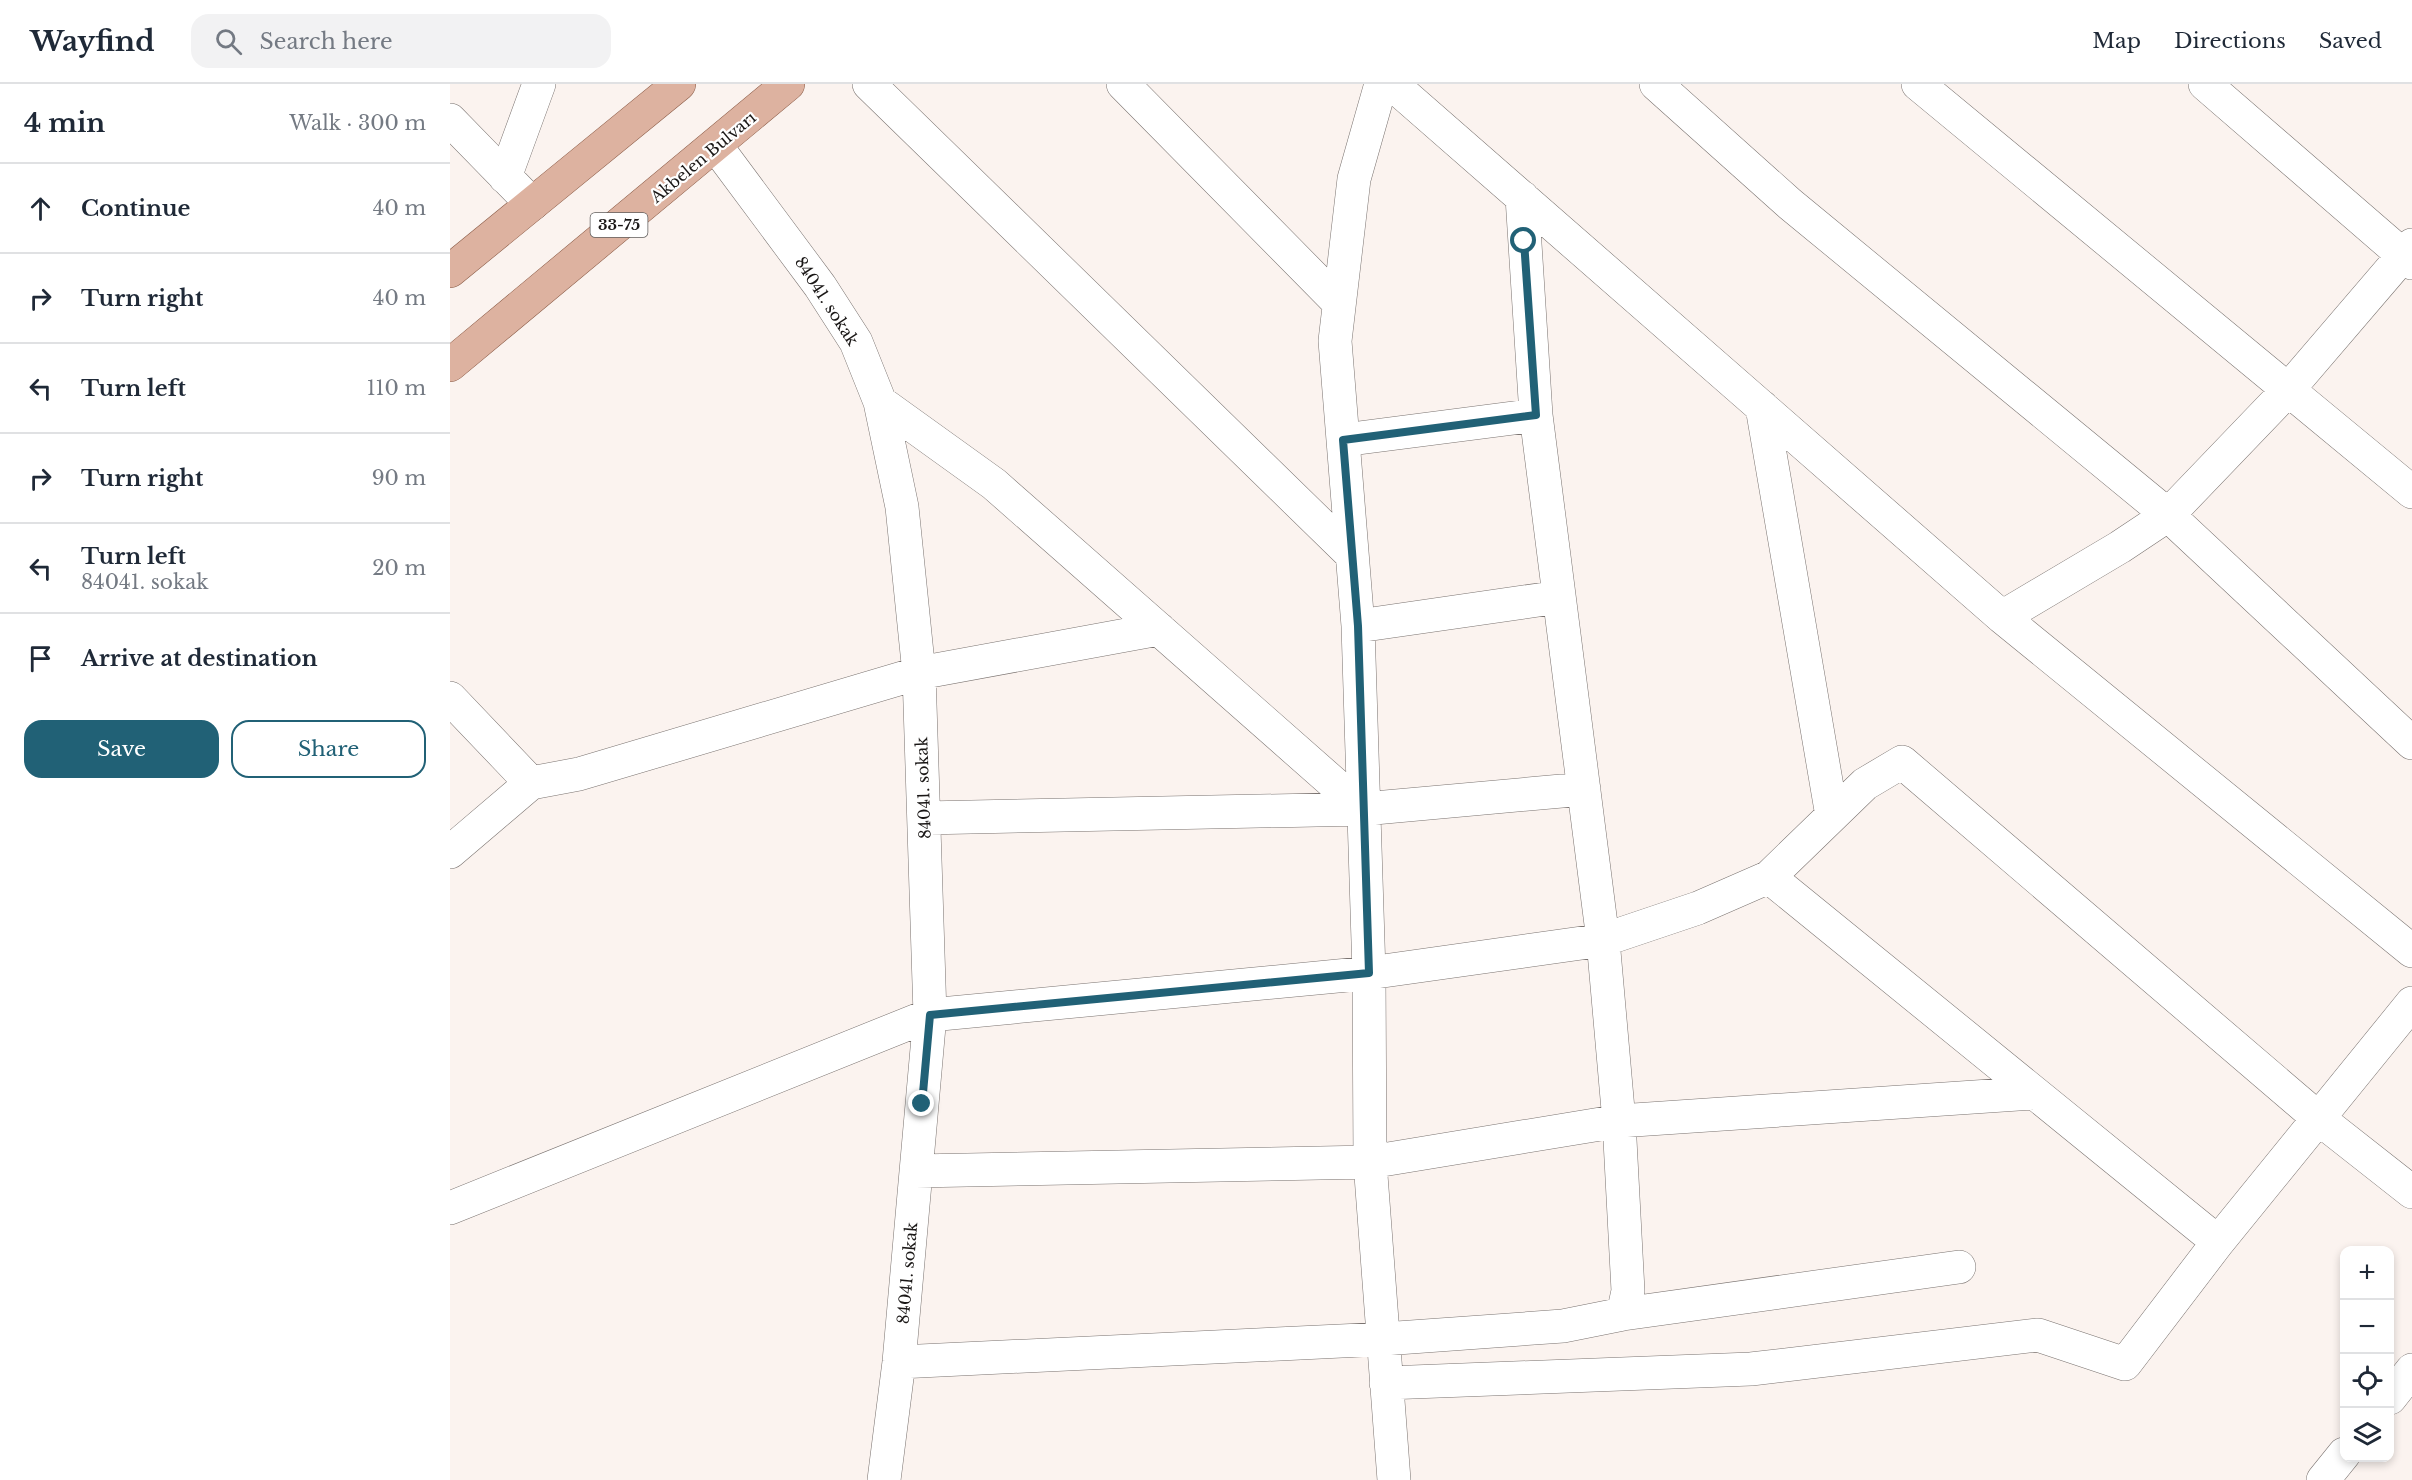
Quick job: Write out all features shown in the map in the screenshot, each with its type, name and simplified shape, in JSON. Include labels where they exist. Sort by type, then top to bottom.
[{"type":"main road","points":[[450,272],[679,84]]},
{"type":"main road","name":"Akbelen Bulvarı","points":[[450,365],[788,84]]},
{"type":"street","points":[[505,177],[539,84]]},
{"type":"street","points":[[869,84],[1352,555]]},
{"type":"street","points":[[1123,84],[1340,303]]},
{"type":"street","points":[[1381,84],[1354,179],[1335,341],[1358,626],[1369,973],[1370,1162],[1394,1480]]},
{"type":"street","points":[[1392,84],[2002,617],[2412,951]]},
{"type":"street","points":[[1656,84],[1790,204],[2168,515],[2412,743]]},
{"type":"street","points":[[1918,84],[2412,492]]},
{"type":"street","points":[[2002,617],[2120,548],[2168,515],[2288,391],[2409,255],[2205,84]]},
{"type":"street","points":[[450,120],[532,204]]},
{"type":"street","name":"84041. sokak","points":[[716,146],[820,286],[856,342],[880,402],[902,507],[919,672],[930,1015],[899,1362],[884,1480]]},
{"type":"street","points":[[1522,197],[1536,415],[1603,940],[1619,1121],[1628,1291],[1623,1314]]},
{"type":"street","points":[[880,402],[994,484],[1363,809]]},
{"type":"street","points":[[1762,407],[1832,816]]},
{"type":"street","points":[[1343,440],[1536,415]]},
{"type":"street","points":[[1358,626],[1559,597]]},
{"type":"street","points":[[450,852],[531,783],[579,774],[919,672],[1159,629]]},
{"type":"street","points":[[450,699],[531,783]]},
{"type":"street","points":[[450,1208],[930,1015],[1369,973],[1603,940],[1698,908],[1769,877],[1865,784],[1902,762],[2318,1118],[2412,1192]]},
{"type":"street","points":[[924,818],[1363,809],[1584,789]]},
{"type":"street","points":[[1769,877],[2218,1242]]},
{"type":"street","points":[[1386,1383],[1751,1370],[2038,1335],[2125,1364],[2218,1242],[2412,1003]]},
{"type":"street","points":[[916,1171],[1370,1162],[1619,1121],[2034,1093]]},
{"type":"street","points":[[899,1362],[1383,1339],[1563,1326],[1623,1314],[1959,1267]]},
{"type":"street","points":[[2394,1393],[2412,1370]]},
{"type":"street","points":[[2323,1480],[2340,1459]]},
{"type":"route","points":[[922,1104],[930,1015],[1369,973],[1358,626],[1343,440],[1536,415],[1524,241]]}]
